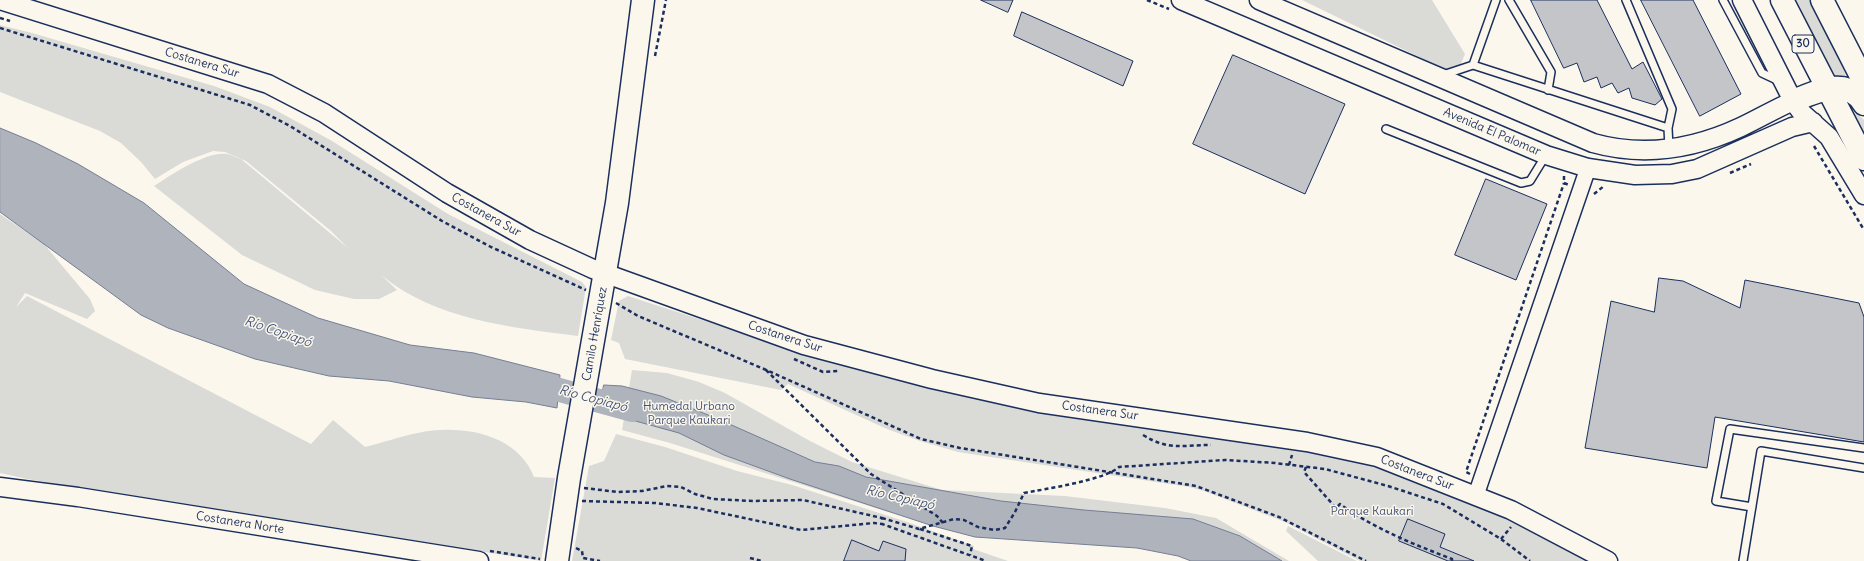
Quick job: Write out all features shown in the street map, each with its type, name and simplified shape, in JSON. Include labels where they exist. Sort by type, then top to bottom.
[{"type":"main road","name":"Camilo Henríquez","points":[[563,554],[575,483],[595,333],[617,203],[643,0]]},
{"type":"main road","name":"Camilo Henríquez","points":[[617,203],[656,0]]},
{"type":"main road","name":"30","points":[[1782,0],[1826,88],[1864,159]]},
{"type":"main road","points":[[1822,0],[1864,82]]},
{"type":"main road","points":[[1788,92],[1838,88],[1849,90],[1857,94],[1864,104]]},
{"type":"street","name":"Costanera Sur","points":[[1,0],[268,84],[324,113],[418,175],[478,212],[530,240],[606,274],[804,345],[932,379],[1039,403],[1307,442],[1377,457],[1479,487],[1511,510],[1608,561]]},
{"type":"street","name":"Avenida El Palomar","points":[[1181,0],[1546,155],[1588,168],[1635,175],[1672,174],[1697,169],[1792,127],[1813,122]]},
{"type":"street","points":[[1259,0],[1593,143],[1622,150],[1669,149],[1706,141],[1740,127],[1788,92]]},
{"type":"street","points":[[1742,0],[1788,92],[1802,113],[1829,137],[1864,195]]},
{"type":"street","points":[[1395,90],[1414,85],[1434,75]]},
{"type":"street","points":[[1740,127],[1740,139],[1747,147]]},
{"type":"street","points":[[1479,487],[1588,168]]},
{"type":"street","name":"Costanera Norte","points":[[0,487],[33,493],[78,497],[479,561]]},
{"type":"lane","points":[[1473,65],[1496,0]]},
{"type":"lane","points":[[1509,0],[1551,72],[1548,90]]},
{"type":"lane","points":[[1626,0],[1672,109],[1668,128],[1669,149]]},
{"type":"lane","points":[[1723,0],[1762,74],[1788,92]]},
{"type":"lane","points":[[1434,75],[1473,65],[1668,128]]},
{"type":"lane","points":[[1386,129],[1521,183],[1530,181],[1546,155]]},
{"type":"lane","points":[[1752,507],[1716,500],[1730,429],[1864,448]]},
{"type":"lane","points":[[1743,561],[1761,451],[1864,468]]},
{"type":"path","points":[[0,18],[14,22]]},
{"type":"path","points":[[0,28],[250,105],[290,126],[449,224],[491,247],[590,291]]},
{"type":"path","points":[[1479,487],[1466,472],[1564,183]]},
{"type":"path","points":[[616,303],[638,316],[764,369],[921,439],[960,448],[1196,486],[1279,517],[1366,561]]},
{"type":"path","points":[[764,369],[871,474],[937,516],[943,523]]},
{"type":"path","points":[[1289,465],[1292,451]]},
{"type":"path","points":[[919,529],[954,519],[964,520],[978,527],[995,530],[1005,528],[1024,493],[1113,472],[1119,467],[1225,460],[1325,469],[1388,486],[1443,504],[1501,539],[1530,561]]},
{"type":"path","points":[[1306,467],[1304,472],[1336,508],[1340,504],[1359,518],[1392,535],[1452,561]]},
{"type":"path","points":[[575,483],[618,492],[642,491],[667,486],[680,487],[695,494],[713,499],[815,501],[882,518],[972,546],[970,555]]},
{"type":"path","points":[[578,501],[655,503],[697,508],[801,530],[874,522],[986,561]]},
{"type":"path","points":[[882,518],[882,524]]},
{"type":"path","points":[[563,554],[580,549],[584,558],[600,561]]},
{"type":"path","points":[[750,558],[762,561]]},
{"type":"green space","points":[[1302,0],[1432,0],[1465,54],[1456,75]]},
{"type":"green space","points":[[1794,0],[1811,0],[1846,75],[1830,77]]},
{"type":"green space","points":[[0,25],[214,86],[270,107],[332,141],[448,214],[582,282],[586,287],[578,336],[500,325],[449,312],[402,290],[381,275],[397,290],[379,299],[354,299],[315,290],[242,255],[154,186],[179,170],[199,160],[219,154],[229,154],[241,159],[348,248],[331,231],[246,161],[225,152],[213,151],[183,162],[155,179],[141,162],[121,143],[100,131],[0,92]]},
{"type":"green space","points":[[1850,113],[1858,114],[1864,120],[1864,138]]},
{"type":"green space","points":[[0,214],[44,244],[90,299],[95,311],[87,319],[25,293],[16,307],[27,296],[311,444],[333,420],[365,447],[411,434],[451,430],[469,431],[501,441],[515,450],[526,462],[534,477],[555,478],[541,561],[27,479],[0,473]]},
{"type":"green space","name":"Parque Kaukari","points":[[628,296],[776,344],[1375,461],[1439,481],[1594,561],[1360,561],[1285,522],[1204,491],[1189,487],[958,452],[920,441],[887,429],[788,384],[781,390],[625,359],[619,343],[611,340],[619,301]]},
{"type":"green space","name":"Humedal Urbano Parque Kaukari","points":[[632,370],[667,373],[699,382],[725,393],[810,441],[852,462],[942,490],[1065,496],[1165,508],[1216,518],[1289,561],[1201,561],[1134,543],[904,516],[885,511],[670,443],[622,430]]},
{"type":"green space","points":[[616,434],[665,447],[737,471],[792,485],[907,522],[974,546],[973,549],[1008,561],[572,561],[589,466],[604,461]]},
{"type":"green space","points":[[1288,526],[1357,561],[1318,561],[1286,531]]},
{"type":"water","points":[[0,128],[36,143],[78,164],[144,203],[244,284],[318,318],[410,345],[474,353],[560,375],[557,408],[526,402],[472,397],[389,381],[329,376],[255,359],[168,328],[141,315],[0,212]]},
{"type":"water","name":"Humedal Urbano Parque Kaukari","points":[[604,385],[622,386],[661,396],[718,419],[815,462],[839,466],[866,477],[1001,501],[1084,510],[1193,519],[1240,536],[1282,561],[1191,561],[1178,556],[1137,548],[975,537],[933,526],[790,479],[724,455],[679,433],[599,411]]},
{"type":"building","points":[[981,0],[1013,0],[1008,12]]},
{"type":"building","points":[[1531,0],[1597,0],[1632,69],[1643,62],[1662,99],[1655,105],[1632,98],[1629,88],[1618,93],[1612,83],[1601,88],[1597,77],[1584,82],[1577,63],[1564,68]]},
{"type":"building","points":[[1641,0],[1693,0],[1741,94],[1700,116]]},
{"type":"building","points":[[1022,12],[1133,61],[1123,86],[1014,36]]},
{"type":"building","points":[[1233,55],[1345,104],[1305,194],[1193,144]]},
{"type":"building","points":[[1486,179],[1547,204],[1516,280],[1455,255]]},
{"type":"building","points":[[1659,278],[1683,281],[1740,308],[1745,280],[1859,303],[1864,317],[1864,442],[1715,417],[1707,468],[1585,448],[1611,301],[1654,312]]},
{"type":"building","points":[[1408,519],[1445,534],[1440,547],[1474,561],[1448,561],[1399,541]]},
{"type":"building","points":[[852,540],[879,551],[883,541],[906,549],[905,561],[844,561]]},
{"type":"waterway","name":"Río Copiapó","points":[[527,381],[632,410]]}]
